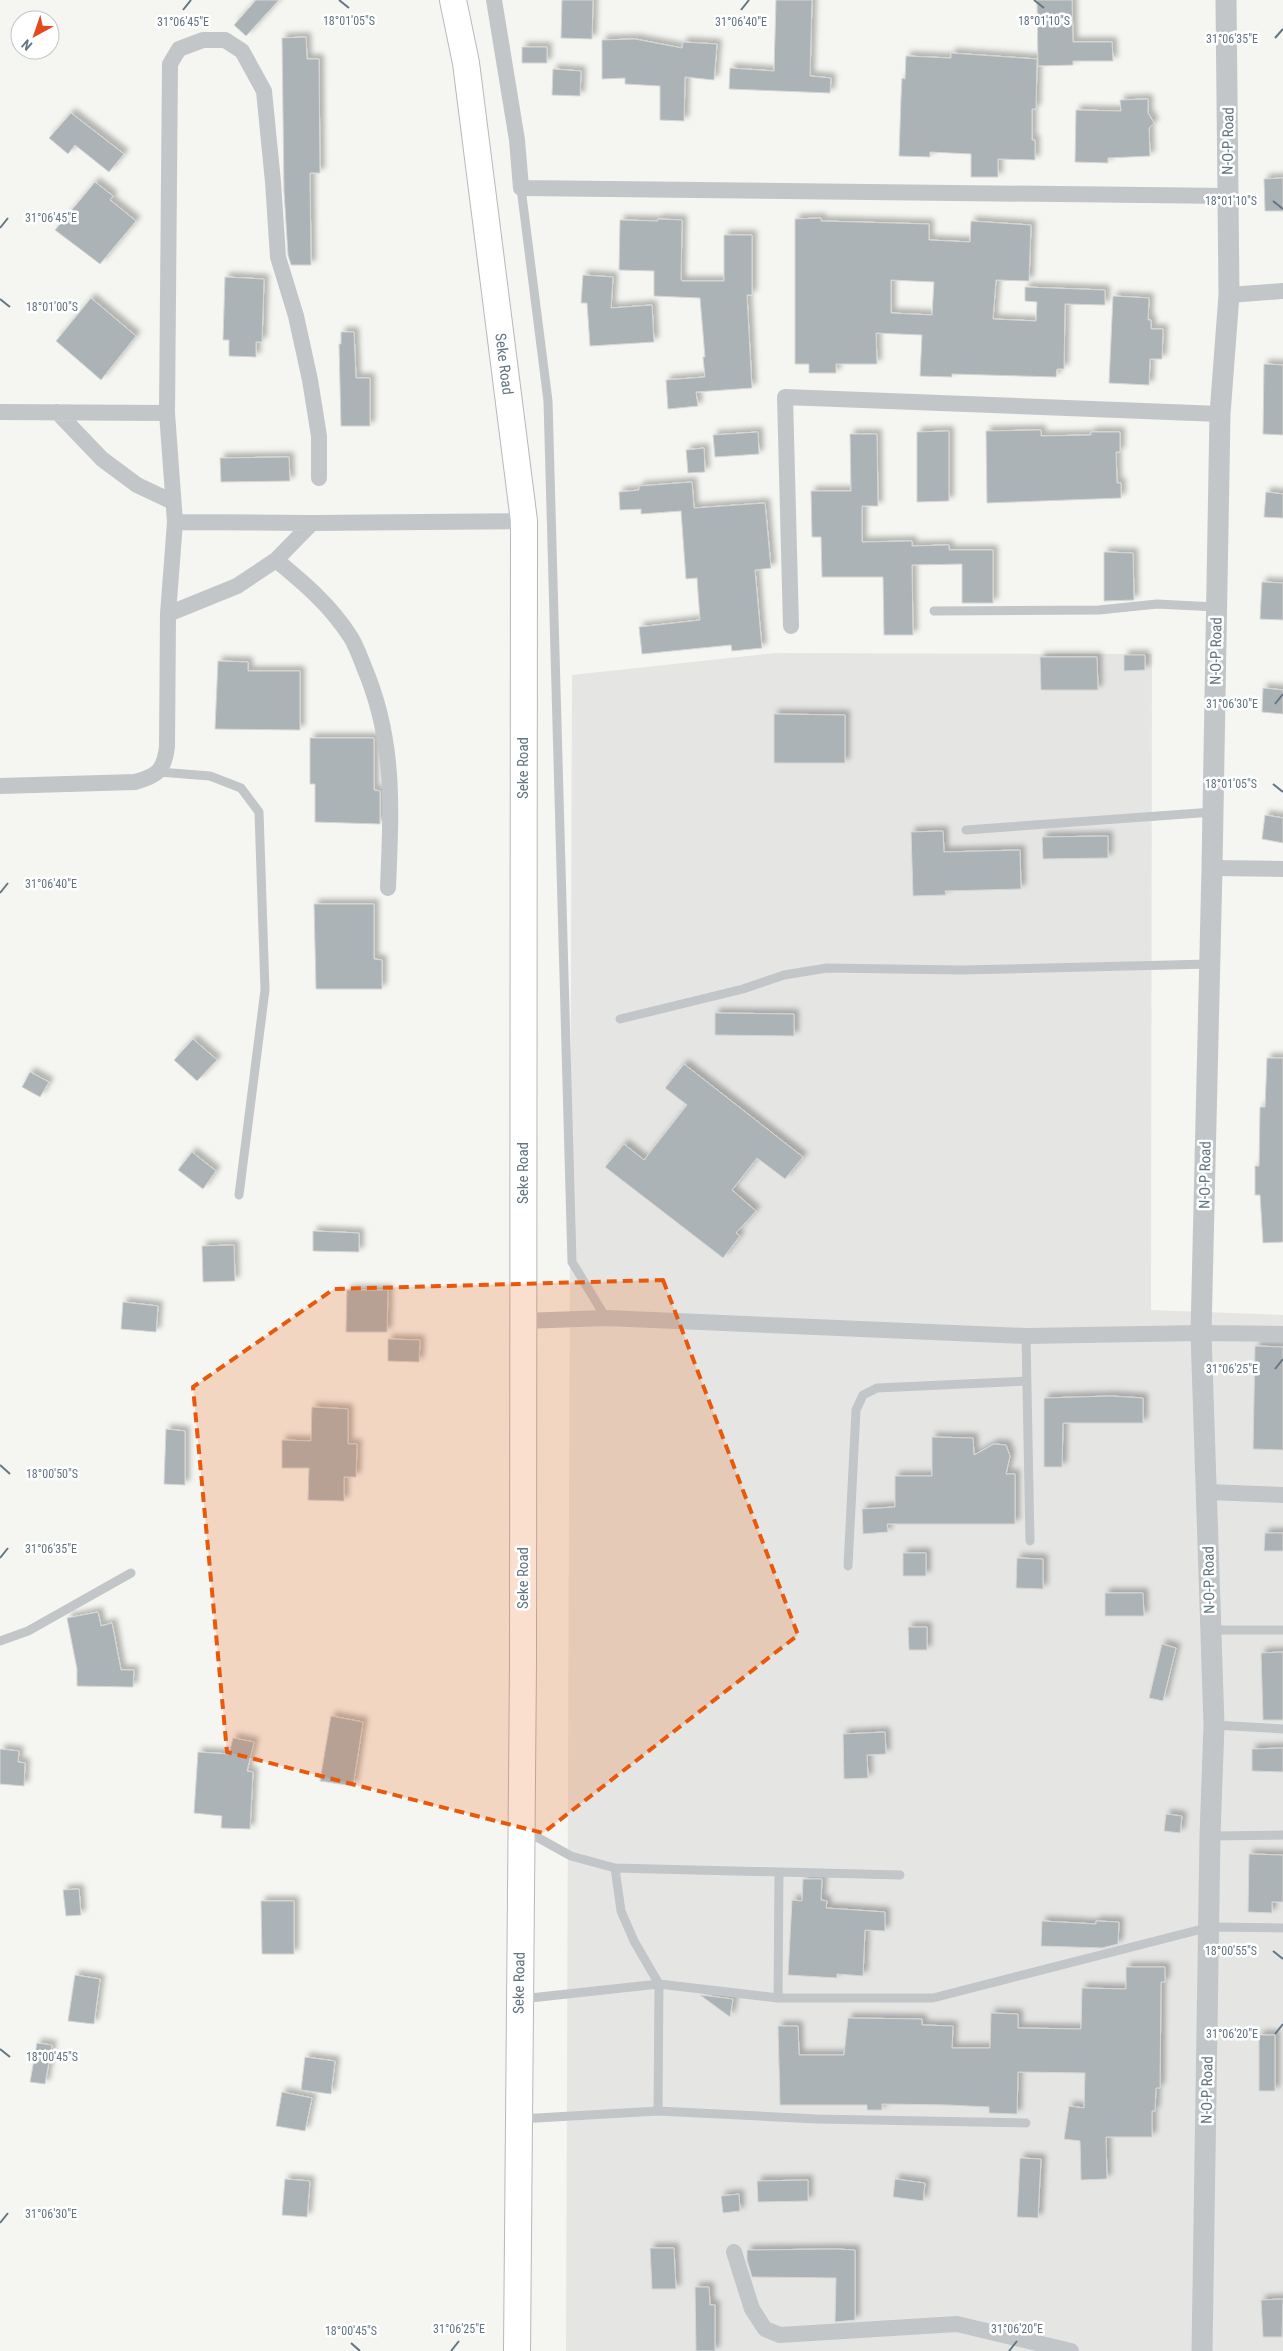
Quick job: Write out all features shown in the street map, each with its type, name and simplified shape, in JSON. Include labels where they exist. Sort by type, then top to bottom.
[{"type":"main road","name":"Seke Road","points":[[453,0],[466,63],[524,521],[523,1321],[518,2057],[520,2119],[517,2351]]},
{"type":"street","points":[[494,0],[517,140],[521,188],[1227,196]]},
{"type":"street","name":"N-O-P Road","points":[[1202,2351],[1210,1836],[1214,1725],[1201,1333],[1214,812],[1220,414],[1229,295],[1227,196],[1229,106],[1226,0]]},
{"type":"street","points":[[0,786],[135,782],[150,778],[158,772],[165,762],[167,747],[168,614],[175,522],[167,413],[170,64],[179,49],[203,40],[225,40],[242,51],[264,91],[278,257],[296,316],[310,380],[319,436],[319,478]]},
{"type":"street","points":[[1229,295],[1283,292]]},
{"type":"street","points":[[791,626],[785,397],[1220,414]]},
{"type":"street","points":[[0,412],[167,413]]},
{"type":"street","points":[[57,412],[102,460],[137,485],[173,502]]},
{"type":"street","points":[[175,522],[524,521]]},
{"type":"street","points":[[168,614],[237,586],[276,560],[312,523]]},
{"type":"street","points":[[276,560],[316,593],[351,637],[370,681],[386,738],[392,795],[388,888]]},
{"type":"street","points":[[1212,868],[1283,869]]},
{"type":"street","points":[[523,1321],[606,1318],[1026,1336],[1201,1333],[1283,1334]]},
{"type":"street","points":[[1207,1492],[1283,1495]]},
{"type":"street","points":[[734,2252],[752,2309],[765,2328],[780,2335],[957,2324],[1071,2351]]},
{"type":"lane","points":[[521,188],[548,401],[572,1262],[606,1318]]},
{"type":"lane","points":[[934,611],[1099,610],[1157,604],[1217,607]]},
{"type":"lane","points":[[158,772],[210,776],[241,788],[260,812],[265,990],[239,1195]]},
{"type":"lane","points":[[966,830],[1214,812]]},
{"type":"lane","points":[[620,1019],[743,989],[784,975],[827,968],[962,970],[1210,964]]},
{"type":"lane","points":[[1026,1336],[1030,1541]]},
{"type":"lane","points":[[848,1566],[856,1410],[862,1394],[877,1388],[1027,1381]]},
{"type":"lane","points":[[0,1641],[28,1631],[131,1573]]},
{"type":"lane","points":[[1210,1630],[1283,1630]]},
{"type":"lane","points":[[1214,1725],[1283,1730]]},
{"type":"lane","points":[[521,1828],[571,1856],[615,1868],[900,1875]]},
{"type":"lane","points":[[1210,1836],[1283,1835]]},
{"type":"lane","points":[[615,1868],[621,1911],[634,1941],[659,1984],[658,2111]]},
{"type":"lane","points":[[778,1998],[779,1873]]},
{"type":"lane","points":[[519,1999],[659,1984],[778,1998],[933,1998],[1210,1928],[1283,1928]]},
{"type":"lane","points":[[520,2119],[658,2111],[817,2119],[1026,2123]]},
{"type":"highlighted area","points":[[663,1280],[798,1635],[543,1833],[227,1752],[193,1387],[334,1289]]},
{"type":"shaded area","points":[[776,653],[1152,654],[1151,1310],[1283,1315],[1283,2351],[566,2351],[572,675]]},
{"type":"building","points":[[256,0],[279,0],[246,36],[234,25]]},
{"type":"building","points":[[562,0],[593,0],[592,39],[561,38]]},
{"type":"building","points":[[776,0],[812,0],[810,76],[831,78],[830,93],[729,89],[730,68],[774,71]]},
{"type":"building","points":[[1037,0],[1072,0],[1073,42],[1112,42],[1113,61],[1073,61],[1073,65],[1038,66]]},
{"type":"building","points":[[306,37],[307,59],[319,59],[320,173],[310,173],[311,265],[291,265],[288,255],[284,192],[282,38]]},
{"type":"building","points":[[635,39],[682,48],[683,42],[717,44],[714,80],[685,77],[684,121],[660,120],[660,86],[625,84],[625,78],[602,79],[602,40]]},
{"type":"building","points":[[522,47],[547,47],[547,63],[522,63]]},
{"type":"building","points":[[951,53],[1037,59],[1036,109],[1032,109],[1032,140],[1035,140],[1035,160],[998,159],[998,177],[971,177],[971,154],[930,152],[930,157],[899,156],[902,78],[905,79],[906,56],[951,58]]},
{"type":"building","points":[[553,69],[581,71],[580,96],[552,95]]},
{"type":"building","points":[[1148,99],[1148,113],[1154,123],[1149,128],[1150,156],[1108,158],[1108,163],[1075,162],[1076,110],[1121,111],[1120,100]]},
{"type":"building","points":[[71,113],[124,154],[109,172],[75,145],[68,154],[49,138]]},
{"type":"building","points":[[1283,178],[1283,211],[1265,211],[1264,179]]},
{"type":"building","points":[[95,182],[113,196],[110,200],[136,221],[100,264],[55,230]]},
{"type":"building","points":[[821,218],[821,221],[929,224],[929,240],[970,242],[971,221],[1031,225],[1029,281],[996,280],[993,319],[1036,321],[1037,302],[1025,301],[1025,287],[1105,290],[1105,305],[1065,304],[1064,369],[1057,369],[1056,377],[952,374],[952,377],[920,376],[922,335],[876,333],[877,364],[836,364],[836,373],[809,373],[809,364],[795,364],[795,219]],"holes":[[[891,280],[934,282],[932,315],[891,313]]]},
{"type":"building","points":[[658,219],[682,220],[682,281],[724,281],[724,235],[752,235],[752,295],[747,295],[752,388],[696,392],[698,406],[668,409],[666,380],[705,377],[700,298],[654,296],[654,271],[619,270],[620,220],[658,221]]},
{"type":"building","points":[[583,275],[613,277],[611,308],[652,305],[654,342],[590,346],[587,303],[581,303]]},
{"type":"building","points":[[225,277],[264,279],[262,342],[256,342],[256,357],[229,356],[229,340],[223,340]]},
{"type":"building","points":[[1113,296],[1149,298],[1148,320],[1151,320],[1151,329],[1163,329],[1162,359],[1150,359],[1149,385],[1109,383]]},
{"type":"building","points":[[91,298],[136,336],[101,380],[56,341]]},
{"type":"building","points":[[341,332],[354,332],[356,378],[370,378],[370,426],[341,426],[339,344],[341,344]]},
{"type":"building","points":[[1264,364],[1283,365],[1283,435],[1263,434]]},
{"type":"building","points":[[1041,430],[1041,436],[1091,435],[1091,432],[1120,432],[1120,452],[1116,452],[1117,483],[1121,483],[1121,498],[987,503],[986,431]]},
{"type":"building","points":[[949,431],[949,501],[917,502],[917,432]]},
{"type":"building","points":[[758,432],[759,454],[715,457],[713,435]]},
{"type":"building","points":[[850,434],[877,434],[878,506],[862,506],[862,542],[912,541],[912,546],[949,545],[949,550],[993,550],[993,603],[962,603],[962,564],[912,565],[913,635],[884,635],[883,577],[822,577],[821,537],[812,537],[811,491],[851,491]]},
{"type":"building","points":[[704,448],[705,472],[688,473],[686,450]]},
{"type":"building","points":[[289,457],[290,481],[221,482],[220,458]]},
{"type":"building","points":[[692,482],[694,508],[765,503],[771,568],[755,570],[762,648],[732,651],[731,645],[642,654],[639,627],[700,620],[697,578],[686,579],[681,511],[641,514],[641,509],[620,510],[619,492],[639,490],[639,486]]},
{"type":"building","points":[[1266,492],[1283,494],[1283,518],[1264,517]]},
{"type":"building","points":[[1104,552],[1133,553],[1134,600],[1104,601]]},
{"type":"building","points":[[1262,582],[1283,583],[1283,620],[1260,619]]},
{"type":"building","points":[[1124,655],[1145,655],[1145,670],[1124,671]]},
{"type":"building","points":[[1040,657],[1097,657],[1098,690],[1041,690]]},
{"type":"building","points":[[218,661],[248,662],[248,671],[300,671],[300,730],[215,729]]},
{"type":"building","points":[[1263,688],[1283,690],[1283,714],[1262,712]]},
{"type":"building","points":[[774,714],[845,715],[845,763],[774,763]]},
{"type":"building","points":[[310,738],[374,738],[374,790],[380,791],[380,824],[315,822],[315,784],[310,784]]},
{"type":"building","points":[[1265,815],[1283,818],[1283,843],[1262,839]]},
{"type":"building","points":[[943,831],[944,852],[1020,850],[1021,889],[945,891],[946,895],[913,896],[911,832]]},
{"type":"building","points":[[1108,836],[1108,858],[1043,859],[1042,837]]},
{"type":"building","points":[[314,904],[374,904],[374,959],[382,960],[382,989],[316,989]]},
{"type":"building","points":[[715,1013],[794,1014],[794,1036],[715,1035]]},
{"type":"building","points":[[193,1039],[217,1060],[197,1081],[174,1060]]},
{"type":"building","points":[[1267,1058],[1283,1058],[1283,1242],[1263,1243],[1260,1195],[1255,1195],[1255,1166],[1259,1166],[1260,1107],[1265,1107]]},
{"type":"building","points":[[684,1064],[803,1157],[785,1179],[757,1158],[732,1190],[756,1211],[736,1233],[740,1236],[723,1258],[605,1167],[624,1144],[644,1160],[687,1105],[665,1088]]},
{"type":"building","points":[[30,1072],[49,1082],[40,1097],[22,1087]]},
{"type":"building","points":[[192,1152],[216,1171],[203,1189],[178,1170]]},
{"type":"building","points":[[313,1231],[359,1233],[359,1252],[313,1251]]},
{"type":"building","points":[[234,1245],[235,1281],[203,1282],[202,1246]]},
{"type":"building","points":[[347,1290],[388,1290],[387,1332],[346,1332]]},
{"type":"building","points":[[123,1302],[158,1306],[156,1332],[121,1329]]},
{"type":"building","points":[[388,1339],[420,1340],[419,1362],[388,1361]]},
{"type":"building","points":[[1255,1346],[1283,1347],[1283,1450],[1253,1449]]},
{"type":"building","points":[[1111,1396],[1143,1398],[1143,1423],[1063,1423],[1062,1467],[1044,1467],[1044,1398]]},
{"type":"building","points":[[312,1407],[348,1409],[348,1444],[357,1444],[356,1477],[344,1477],[344,1501],[308,1500],[309,1468],[282,1468],[282,1440],[311,1441]]},
{"type":"building","points":[[166,1429],[185,1431],[185,1485],[164,1484]]},
{"type":"building","points":[[932,1437],[973,1438],[974,1455],[994,1444],[1006,1445],[1010,1456],[1006,1474],[1015,1474],[1015,1524],[887,1524],[888,1532],[863,1534],[862,1509],[895,1507],[895,1476],[932,1476]]},
{"type":"building","points":[[1265,1533],[1283,1533],[1283,1551],[1264,1551]]},
{"type":"building","points":[[903,1553],[926,1553],[926,1576],[903,1576]]},
{"type":"building","points":[[1017,1558],[1043,1559],[1043,1589],[1016,1588]]},
{"type":"building","points":[[1105,1593],[1143,1593],[1144,1616],[1105,1616]]},
{"type":"building","points":[[98,1612],[101,1626],[112,1623],[121,1670],[134,1670],[133,1687],[77,1686],[77,1669],[67,1618]]},
{"type":"building","points":[[908,1627],[927,1627],[927,1650],[909,1650]]},
{"type":"building","points":[[1162,1644],[1176,1648],[1163,1701],[1149,1698]]},
{"type":"building","points":[[1283,1652],[1283,1720],[1263,1720],[1261,1653]]},
{"type":"building","points":[[331,1716],[363,1722],[353,1786],[320,1781]]},
{"type":"building","points":[[885,1732],[886,1754],[867,1755],[868,1778],[844,1779],[843,1734]]},
{"type":"building","points":[[233,1738],[254,1742],[247,1771],[253,1772],[250,1829],[221,1828],[222,1816],[194,1813],[198,1752],[229,1754]]},
{"type":"building","points":[[1283,1748],[1283,1772],[1252,1771],[1252,1749]]},
{"type":"building","points":[[0,1749],[19,1751],[18,1762],[25,1763],[24,1786],[0,1784]]},
{"type":"building","points":[[1166,1814],[1182,1816],[1180,1833],[1164,1831]]},
{"type":"building","points":[[1249,1854],[1283,1855],[1283,1902],[1272,1902],[1272,1913],[1248,1912]]},
{"type":"building","points":[[803,1879],[822,1879],[821,1900],[827,1901],[826,1908],[885,1912],[885,1931],[865,1930],[863,1976],[837,1974],[837,1978],[788,1975],[792,1900],[802,1901]]},
{"type":"building","points":[[79,1889],[81,1915],[66,1916],[63,1890]]},
{"type":"building","points":[[261,1901],[294,1901],[294,1954],[262,1954]]},
{"type":"building","points":[[1042,1921],[1096,1924],[1096,1921],[1119,1922],[1118,1944],[1102,1948],[1041,1946]]},
{"type":"building","points":[[1126,1967],[1165,1967],[1165,1982],[1161,1982],[1160,2088],[1156,2088],[1155,2111],[1152,2111],[1152,2137],[1106,2137],[1107,2179],[1081,2180],[1080,2141],[1064,2139],[1069,2106],[1084,2108],[1085,2073],[1018,2072],[1017,2114],[989,2113],[989,2107],[949,2105],[882,2104],[882,2110],[867,2110],[867,2105],[780,2105],[778,2026],[798,2026],[799,2055],[844,2055],[848,2018],[922,2019],[922,2025],[953,2026],[952,2048],[990,2048],[991,2013],[1018,2014],[1018,2028],[1081,2029],[1082,1988],[1126,1989]]},
{"type":"building","points":[[75,1975],[100,1979],[94,2024],[68,2021]]},
{"type":"building","points":[[700,1995],[733,1999],[730,2017]]},
{"type":"building","points":[[1259,2035],[1275,2035],[1275,2091],[1259,2091]]},
{"type":"building","points":[[37,2043],[52,2045],[45,2084],[30,2082]]},
{"type":"building","points":[[305,2057],[335,2061],[331,2094],[301,2090]]},
{"type":"building","points":[[282,2092],[312,2098],[305,2131],[276,2126]]},
{"type":"building","points":[[1020,2158],[1041,2159],[1038,2218],[1017,2217]]},
{"type":"building","points":[[285,2179],[310,2181],[307,2217],[282,2215]]},
{"type":"building","points":[[895,2179],[925,2183],[923,2201],[893,2197]]},
{"type":"building","points":[[808,2180],[808,2201],[758,2202],[757,2181]]},
{"type":"building","points":[[739,2194],[740,2211],[723,2213],[721,2196]]},
{"type":"building","points":[[650,2248],[674,2248],[676,2289],[652,2289]]},
{"type":"building","points":[[747,2250],[855,2250],[855,2320],[835,2322],[836,2278],[752,2277],[747,2260]]},
{"type":"building","points":[[695,2287],[709,2287],[710,2305],[715,2305],[715,2351],[696,2351]]},
{"type":"building","points":[[1283,2299],[1282,2337],[1263,2337],[1261,2300]]}]
